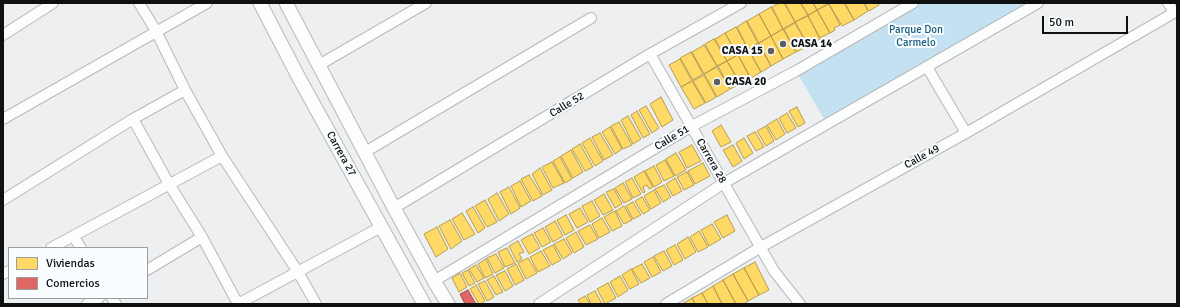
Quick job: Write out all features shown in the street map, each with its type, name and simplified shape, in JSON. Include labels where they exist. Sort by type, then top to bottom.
[{"type":"street","points":[[3,35],[53,3]]},
{"type":"street","points":[[139,3],[156,31],[185,90],[222,156],[298,272],[316,304]]},
{"type":"street","points":[[3,119],[207,3]]},
{"type":"street","name":"Carrera 27","points":[[260,3],[299,78],[424,304]]},
{"type":"street","name":"Carrera 27","points":[[286,3],[394,208],[448,304]]},
{"type":"street","points":[[319,65],[426,3]]},
{"type":"street","name":"Calle 52","points":[[394,208],[650,54],[741,3]]},
{"type":"street","name":"Calle 51","points":[[434,281],[692,126],[796,71],[914,3]]},
{"type":"street","points":[[539,304],[724,183],[1038,3]]},
{"type":"street","points":[[1168,3],[1176,12]]},
{"type":"street","name":"Calle 49","points":[[666,304],[761,247],[966,133],[1176,12]]},
{"type":"street","points":[[365,152],[590,18]]},
{"type":"street","name":"Carrera 28","points":[[650,54],[774,271],[800,304]]},
{"type":"street","points":[[927,67],[966,133]]},
{"type":"street","points":[[3,200],[133,119],[185,90]]},
{"type":"street","points":[[133,119],[169,184],[202,237],[238,304],[381,227]]},
{"type":"street","points":[[53,247],[222,156]]},
{"type":"street","points":[[73,236],[80,247]]},
{"type":"street","points":[[148,269],[202,237]]},
{"type":"street","points":[[87,304],[97,299]]},
{"type":"green space","name":"Parque Don Carmelo","points":[[909,3],[1038,3],[827,124],[796,71]]},
{"type":"building: Viviendas","points":[[779,3],[784,3],[795,22],[783,29],[772,7]]},
{"type":"building: Viviendas","points":[[785,3],[800,3],[808,15],[795,22]]},
{"type":"building: Viviendas","points":[[801,3],[813,3],[817,10],[808,15]]},
{"type":"building: Viviendas","points":[[813,3],[829,3],[817,10]]},
{"type":"building: Viviendas","points":[[844,3],[854,20],[842,26],[829,4]]},
{"type":"building: Viviendas","points":[[845,3],[864,3],[868,11],[854,20]]},
{"type":"building: Viviendas","points":[[864,3],[878,3],[879,5],[869,11]]},
{"type":"building: Viviendas","points":[[829,4],[840,25],[834,28],[835,30],[830,33],[817,10]]},
{"type":"building: Viviendas","name":"CASA 14","points":[[771,7],[783,29],[771,36],[759,14]]},
{"type":"building: Viviendas","points":[[817,10],[830,33],[820,38],[808,16]]},
{"type":"building: Viviendas","name":"CASA 15","points":[[759,14],[771,36],[759,43],[747,21]]},
{"type":"building: Viviendas","points":[[808,16],[820,39],[808,45],[795,22]]},
{"type":"building: Viviendas","points":[[746,21],[758,43],[748,49],[737,27]]},
{"type":"building: Viviendas","points":[[795,23],[808,46],[796,52],[784,29]]},
{"type":"building: Viviendas","points":[[736,27],[748,49],[738,55],[725,33]]},
{"type":"building: Viviendas","name":"CASA 14","points":[[783,29],[796,52],[783,59],[771,36]]},
{"type":"building: Viviendas","points":[[725,33],[737,55],[727,61],[715,39]]},
{"type":"building: Viviendas","name":"CASA 15","points":[[771,36],[783,59],[771,66],[759,43]]},
{"type":"building: Viviendas","points":[[714,39],[727,61],[717,66],[705,44]]},
{"type":"building: Viviendas","points":[[758,43],[771,66],[761,72],[748,49]]},
{"type":"building: Viviendas","name":"CASA 20","points":[[704,45],[717,66],[704,74],[692,52]]},
{"type":"building: Viviendas","points":[[748,49],[761,72],[751,78],[738,55]]},
{"type":"building: Viviendas","points":[[691,52],[703,74],[693,80],[680,58]]},
{"type":"building: Viviendas","points":[[738,55],[750,78],[740,83],[727,61]]},
{"type":"building: Viviendas","points":[[680,59],[692,81],[681,87],[669,65]]},
{"type":"building: Viviendas","points":[[727,61],[740,84],[730,89],[718,66]]},
{"type":"building: Viviendas","name":"CASA 20","points":[[717,67],[730,89],[717,97],[704,74]]},
{"type":"building: Viviendas","points":[[704,75],[716,97],[706,103],[693,81]]},
{"type":"building: Viviendas","points":[[692,81],[705,103],[694,109],[681,87]]},
{"type":"building: Viviendas","points":[[661,97],[673,120],[662,127],[650,104]]},
{"type":"building: Viviendas","points":[[646,106],[659,128],[652,133],[639,110]]},
{"type":"building: Viviendas","points":[[797,107],[805,123],[798,127],[789,111]]},
{"type":"building: Viviendas","points":[[637,111],[650,134],[643,138],[631,115]]},
{"type":"building: Viviendas","points":[[787,113],[796,128],[787,133],[779,118]]},
{"type":"building: Viviendas","points":[[628,116],[641,139],[633,144],[621,120]]},
{"type":"building: Viviendas","points":[[777,119],[785,134],[776,140],[767,125]]},
{"type":"building: Viviendas","points":[[619,122],[632,145],[623,149],[611,126]]},
{"type":"building: Viviendas","points":[[721,125],[731,142],[721,147],[712,131]]},
{"type":"building: Viviendas","points":[[766,126],[774,141],[766,146],[757,131]]},
{"type":"building: Viviendas","points":[[610,127],[622,149],[615,154],[602,132]]},
{"type":"building: Viviendas","points":[[755,132],[764,147],[756,151],[747,136]]},
{"type":"building: Viviendas","points":[[600,133],[613,155],[604,160],[592,137]]},
{"type":"building: Viviendas","points":[[590,138],[603,161],[595,166],[582,143]]},
{"type":"building: Viviendas","points":[[744,138],[753,153],[744,159],[736,143]]},
{"type":"building: Viviendas","points":[[580,144],[593,167],[585,171],[572,149]]},
{"type":"building: Viviendas","points":[[692,145],[701,161],[687,168],[679,152]]},
{"type":"building: Viviendas","points":[[733,145],[742,161],[733,167],[723,150]]},
{"type":"building: Viviendas","points":[[571,150],[583,172],[573,178],[561,156]]},
{"type":"building: Viviendas","points":[[676,153],[686,170],[675,176],[666,159]]},
{"type":"building: Viviendas","points":[[560,157],[572,179],[565,183],[553,161]]},
{"type":"building: Viviendas","points":[[665,160],[674,176],[664,181],[656,165]]},
{"type":"building: Viviendas","points":[[552,162],[564,183],[553,188],[542,167]]},
{"type":"building: Viviendas","points":[[703,163],[710,176],[695,184],[688,171]]},
{"type":"building: Viviendas","points":[[654,166],[662,182],[654,187],[645,171]]},
{"type":"building: Viviendas","points":[[540,168],[552,190],[543,195],[532,174]]},
{"type":"building: Viviendas","points":[[644,171],[653,187],[649,189],[647,185],[643,187],[645,192],[643,193],[634,177]]},
{"type":"building: Viviendas","points":[[687,172],[694,185],[684,190],[677,177]]},
{"type":"building: Viviendas","points":[[529,175],[542,196],[533,201],[521,179]]},
{"type":"building: Viviendas","points":[[632,178],[641,194],[633,198],[625,182]]},
{"type":"building: Viviendas","points":[[675,178],[682,191],[673,196],[666,184]]},
{"type":"building: Viviendas","points":[[520,181],[531,201],[521,207],[511,186]]},
{"type":"building: Viviendas","points":[[623,183],[632,199],[624,203],[615,188]]},
{"type":"building: Viviendas","points":[[664,185],[671,197],[663,202],[655,189]]},
{"type":"building: Viviendas","points":[[509,187],[520,208],[511,214],[500,192]]},
{"type":"building: Viviendas","points":[[614,189],[622,204],[615,208],[606,192]]},
{"type":"building: Viviendas","points":[[654,190],[661,203],[651,209],[644,196]]},
{"type":"building: Viviendas","points":[[497,193],[509,214],[499,221],[488,199]]},
{"type":"building: Viviendas","points":[[604,194],[613,210],[603,215],[594,200]]},
{"type":"building: Viviendas","points":[[642,197],[650,210],[643,214],[635,201]]},
{"type":"building: Viviendas","points":[[485,200],[497,222],[487,227],[475,206]]},
{"type":"building: Viviendas","points":[[592,201],[600,216],[590,222],[582,206]]},
{"type":"building: Viviendas","points":[[633,202],[641,215],[633,219],[626,206]]},
{"type":"building: Viviendas","points":[[624,206],[632,220],[624,224],[616,211]]},
{"type":"building: Viviendas","points":[[473,207],[485,228],[478,233],[466,211]]},
{"type":"building: Viviendas","points":[[580,208],[588,222],[577,228],[569,214]]},
{"type":"building: Viviendas","points":[[615,211],[622,226],[612,231],[604,217]]},
{"type":"building: Viviendas","points":[[462,213],[475,234],[464,240],[452,219]]},
{"type":"building: Viviendas","points":[[566,215],[574,230],[565,235],[557,220]]},
{"type":"building: Viviendas","points":[[727,215],[735,231],[723,238],[714,222]]},
{"type":"building: Viviendas","points":[[602,218],[610,232],[599,238],[592,224]]},
{"type":"building: Viviendas","points":[[450,220],[462,241],[451,249],[439,226]]},
{"type":"building: Viviendas","points":[[555,221],[563,236],[553,242],[545,227]]},
{"type":"building: Viviendas","points":[[712,224],[721,239],[709,246],[701,230]]},
{"type":"building: Viviendas","points":[[590,225],[598,239],[586,245],[578,231]]},
{"type":"building: Viviendas","points":[[437,227],[448,249],[436,257],[424,234]]},
{"type":"building: Viviendas","points":[[543,228],[551,242],[542,247],[534,233]]},
{"type":"building: Viviendas","points":[[699,231],[708,247],[698,252],[690,237]]},
{"type":"building: Viviendas","points":[[576,232],[584,247],[574,253],[566,238]]},
{"type":"building: Viviendas","points":[[532,234],[540,248],[529,254],[521,240]]},
{"type":"building: Viviendas","points":[[688,237],[696,252],[685,259],[677,244]]},
{"type":"building: Viviendas","points":[[564,239],[572,253],[563,259],[554,244]]},
{"type":"building: Viviendas","points":[[518,241],[524,252],[519,254],[522,259],[517,262],[509,246]]},
{"type":"building: Viviendas","points":[[553,245],[561,260],[552,265],[543,250]]},
{"type":"building: Viviendas","points":[[675,245],[683,260],[674,265],[666,250]]},
{"type":"building: Viviendas","points":[[507,248],[515,263],[505,267],[498,252]]},
{"type":"building: Viviendas","points":[[541,251],[550,266],[538,272],[530,257]]},
{"type":"building: Viviendas","points":[[664,251],[672,266],[663,271],[654,256]]},
{"type":"building: Viviendas","points":[[496,254],[504,268],[495,273],[487,258]]},
{"type":"building: Viviendas","points":[[653,257],[661,272],[652,277],[644,262]]},
{"type":"building: Viviendas","points":[[528,258],[537,273],[526,279],[518,263]]},
{"type":"building: Viviendas","points":[[486,259],[493,274],[485,278],[478,264]]},
{"type":"building: Viviendas","points":[[755,262],[769,290],[759,295],[744,268]]},
{"type":"building: Viviendas","points":[[516,264],[524,280],[515,285],[507,269]]},
{"type":"building: Viviendas","points":[[642,264],[650,278],[641,283],[632,269]]},
{"type":"building: Viviendas","points":[[476,265],[484,278],[477,282],[469,269]]},
{"type":"building: Viviendas","points":[[744,268],[759,295],[748,301],[733,274]]},
{"type":"building: Viviendas","points":[[631,269],[639,284],[630,289],[622,275]]},
{"type":"building: Viviendas","points":[[468,270],[475,283],[469,286],[462,273]]},
{"type":"building: Viviendas","points":[[505,271],[513,286],[505,291],[496,275]]},
{"type":"building: Viviendas","points":[[460,273],[467,287],[459,292],[452,278]]},
{"type":"building: Viviendas","points":[[733,274],[748,301],[744,304],[736,304],[723,280]]},
{"type":"building: Viviendas","points":[[494,276],[503,292],[496,295],[487,280]]},
{"type":"building: Viviendas","points":[[620,276],[628,290],[618,297],[610,282]]},
{"type":"building: Viviendas","points":[[723,280],[736,304],[722,304],[713,286]]},
{"type":"building: Viviendas","points":[[485,281],[494,297],[487,301],[478,284]]},
{"type":"building: Viviendas","points":[[608,283],[616,298],[605,304],[597,289]]},
{"type":"building: Viviendas","points":[[476,285],[485,301],[481,304],[479,304],[470,289]]},
{"type":"building: Viviendas","points":[[713,286],[722,304],[708,304],[702,293]]},
{"type":"building: Viviendas","points":[[595,291],[602,304],[591,304],[587,295]]},
{"type":"building: Viviendas","points":[[702,293],[708,304],[695,304],[692,298]]},
{"type":"building: Viviendas","points":[[585,296],[590,304],[581,304],[578,300]]},
{"type":"building: Viviendas","points":[[692,298],[695,304],[682,304]]},
{"type":"building: Comercios","points":[[468,290],[476,304],[465,304],[460,294]]},
{"type":"place","name":"CASA 14","points":[[783,44]]},
{"type":"place","name":"CASA 15","points":[[771,51]]},
{"type":"place","name":"CASA 20","points":[[717,82]]}]
